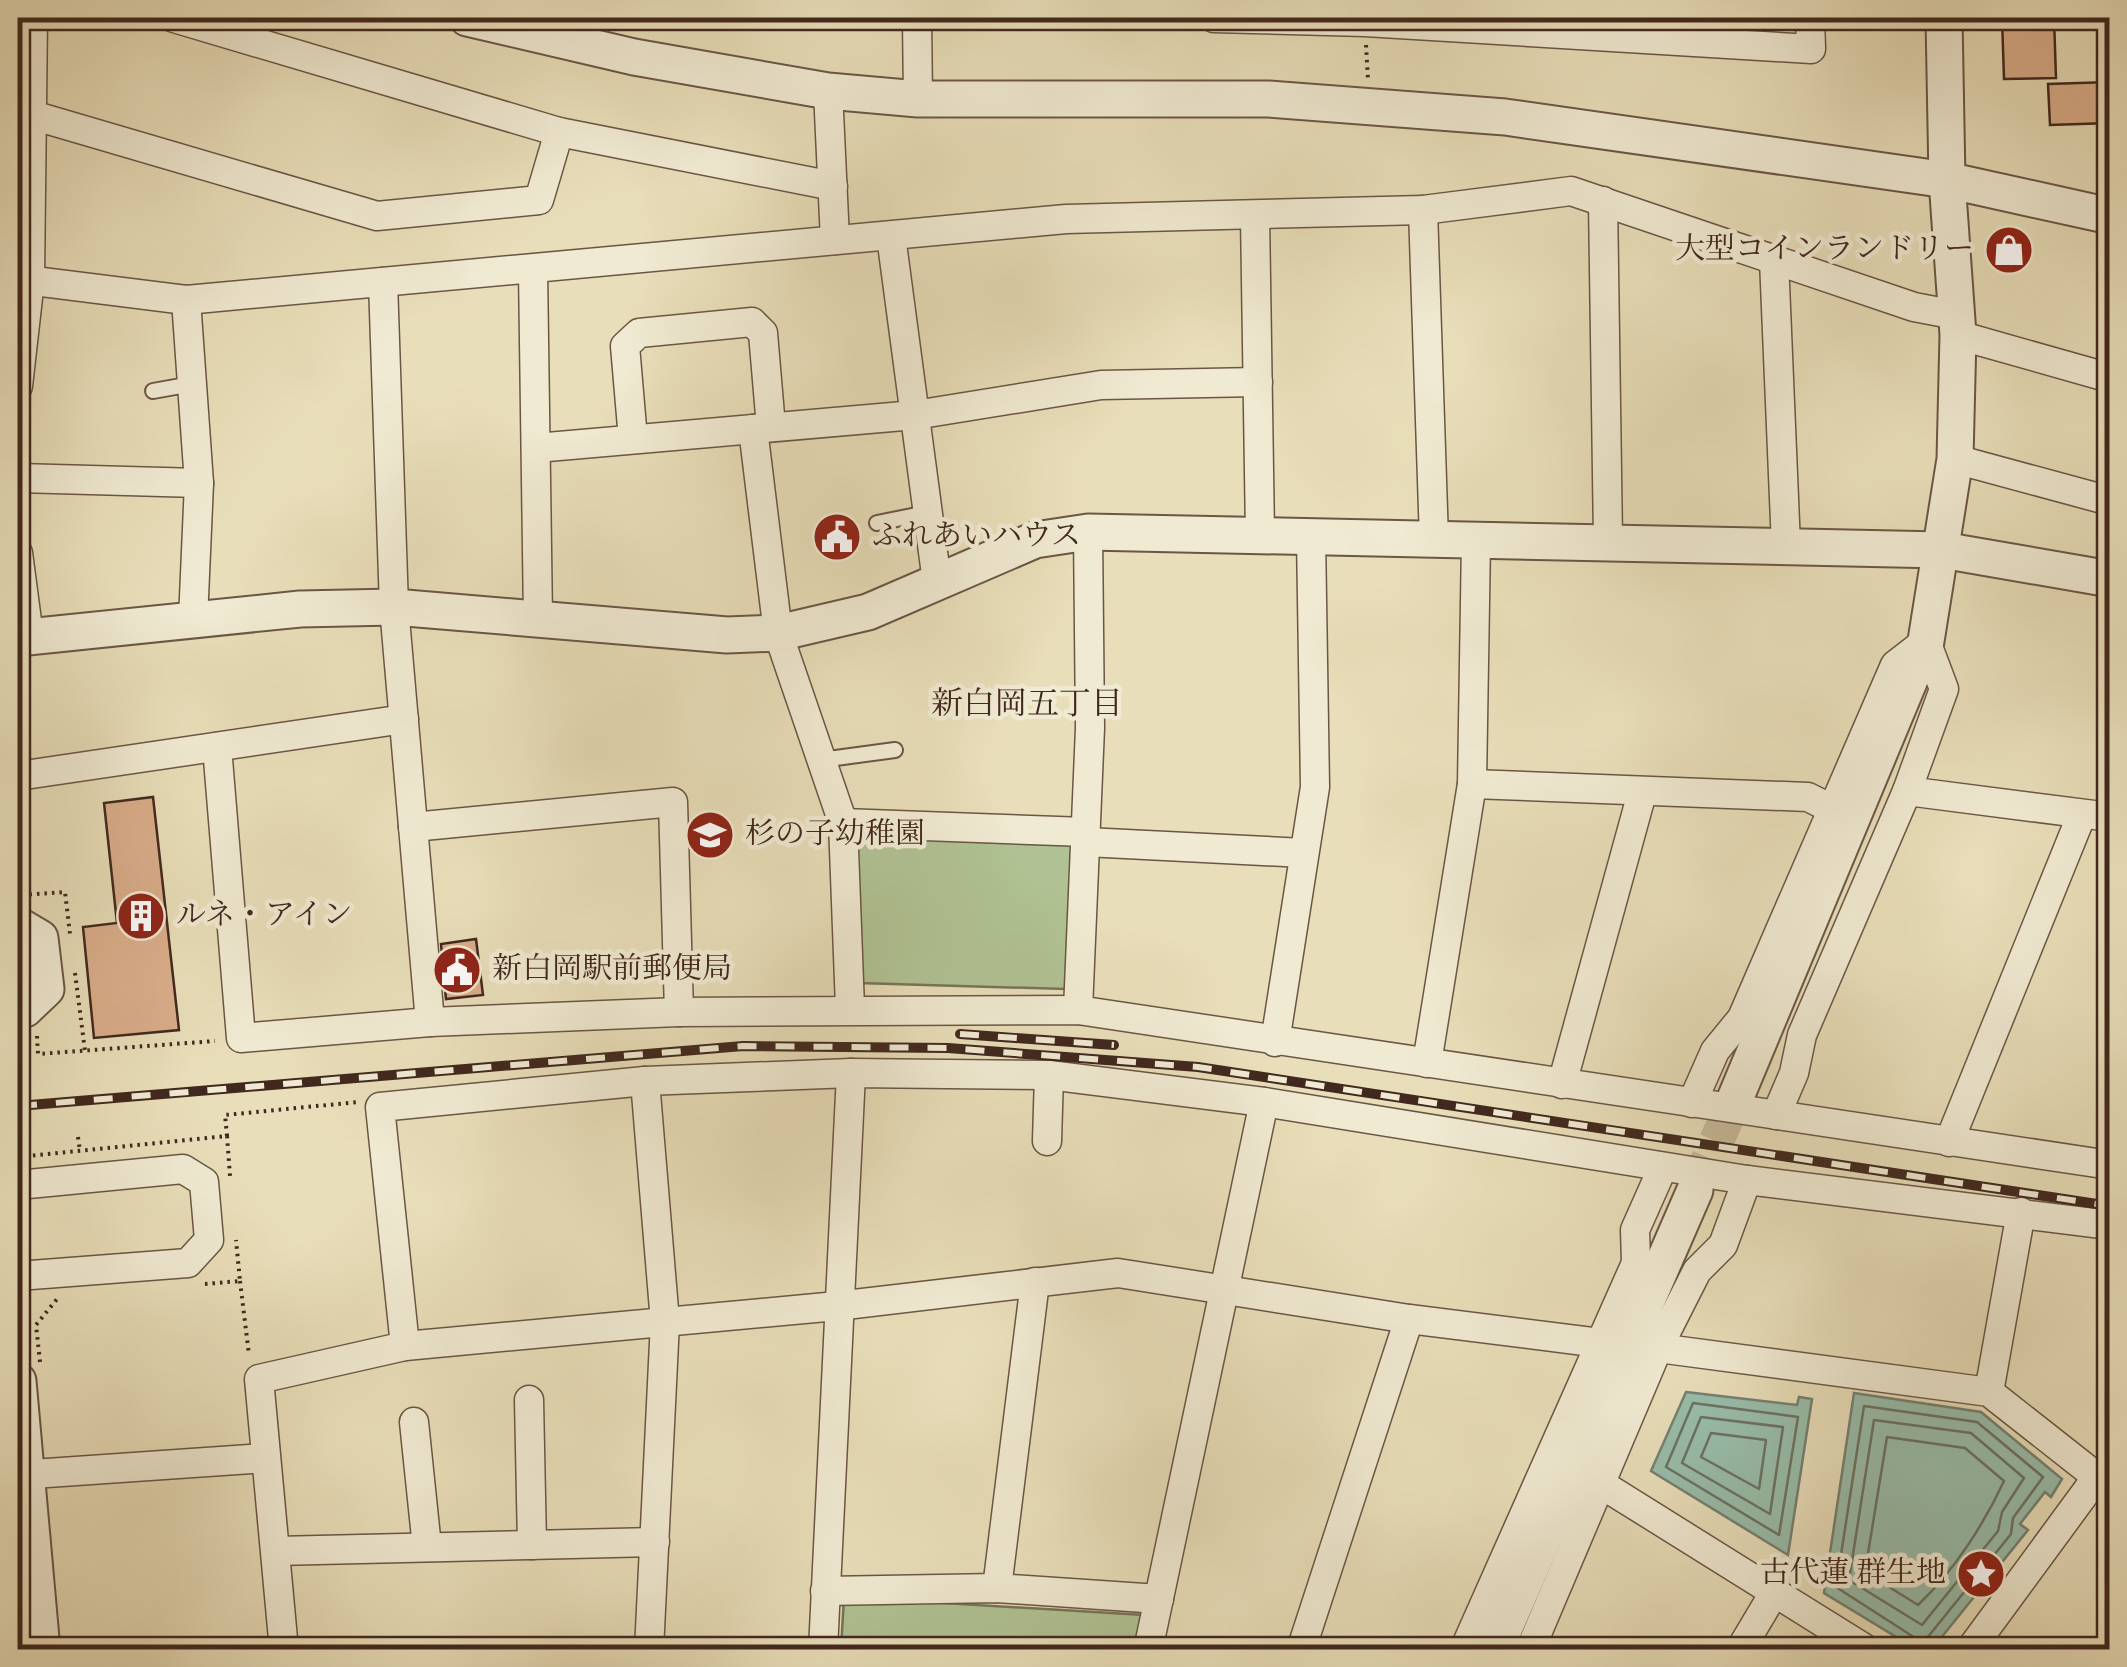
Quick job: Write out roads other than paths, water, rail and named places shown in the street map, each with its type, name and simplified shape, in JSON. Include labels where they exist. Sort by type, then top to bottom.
[{"type":"street","points":[[18,386],[33,18]]},
{"type":"street","points":[[174,18],[559,132],[832,186]]},
{"type":"street","points":[[468,18],[634,57],[828,91],[918,99],[1268,99],[1446,113],[1947,180],[2110,216]]},
{"type":"street","points":[[917,18],[918,99]]},
{"type":"street","points":[[1214,18],[1365,22],[1811,49],[1810,18]]},
{"type":"street","points":[[1735,1099],[1926,641],[1955,459],[1957,325],[1947,180],[1944,18]]},
{"type":"street","points":[[828,91],[835,240]]},
{"type":"street","points":[[32,115],[376,216],[539,200],[559,132]]},
{"type":"street","points":[[24,280],[186,300],[1066,218],[1423,210],[1571,191],[1914,306],[1957,325],[2110,378]]},
{"type":"street","points":[[1604,201],[1608,541]]},
{"type":"street","points":[[1423,210],[1434,540]]},
{"type":"street","points":[[1255,216],[1260,535]]},
{"type":"street","points":[[892,236],[936,582]]},
{"type":"street","points":[[1774,260],[1786,546]]},
{"type":"street","points":[[534,270],[538,618]]},
{"type":"street","points":[[383,282],[394,607],[430,1022]]},
{"type":"street","points":[[186,300],[199,484],[193,620]]},
{"type":"street","points":[[633,439],[625,346],[640,333],[752,322],[763,333],[762,428],[778,632],[843,823],[850,1008]]},
{"type":"street","points":[[536,448],[914,414],[1102,385],[1258,382]]},
{"type":"street","points":[[1955,459],[2110,501]]},
{"type":"street","points":[[18,478],[199,484]]},
{"type":"street","points":[[1078,1010],[1090,728],[1088,532]]},
{"type":"street","points":[[18,553],[23,637],[300,610],[394,607],[727,635],[778,632],[868,612],[1035,540],[1088,532],[1942,550],[2110,578]]},
{"type":"street","points":[[1275,1042],[1315,787],[1310,536]]},
{"type":"street","points":[[1427,1063],[1472,784],[1476,541]]},
{"type":"street","points":[[1776,1115],[1794,1072],[1802,1035],[1907,791],[1944,689],[1926,641]]},
{"type":"street","points":[[1692,1102],[1714,1051],[1742,1018],[1895,665],[1926,641]]},
{"type":"street","points":[[18,776],[404,719]]},
{"type":"street","points":[[217,747],[241,1038],[430,1022],[679,1012],[850,1008],[1078,1010],[2110,1165]]},
{"type":"street","points":[[1472,784],[1808,796],[1834,810]]},
{"type":"street","points":[[1907,791],[2096,815],[1949,1142]]},
{"type":"street","points":[[1562,1084],[1642,792]]},
{"type":"street","points":[[413,826],[673,802],[679,1012]]},
{"type":"street","points":[[843,823],[1304,853]]},
{"type":"street","points":[[18,925],[40,938],[46,989],[25,1010],[18,1028]]},
{"type":"street","points":[[823,1650],[851,1073]]},
{"type":"street","points":[[405,1346],[380,1107],[645,1081],[851,1073],[1049,1075],[1264,1102],[1748,1180],[2110,1226]]},
{"type":"street","points":[[1047,1141],[1049,1075]]},
{"type":"street","points":[[645,1081],[665,1322],[650,1650]]},
{"type":"street","points":[[1148,1650],[1264,1102]]},
{"type":"street","points":[[1464,1650],[1636,1263],[1635,1230],[1663,1167]]},
{"type":"street","points":[[18,1185],[182,1169],[204,1182],[209,1240],[188,1262],[18,1276]]},
{"type":"street","points":[[1530,1650],[1658,1348],[1697,1271],[1723,1245],[1748,1180]]},
{"type":"street","points":[[1495,1650],[1695,1190]]},
{"type":"street","points":[[1989,1392],[2022,1212]]},
{"type":"street","points":[[284,1650],[259,1379],[405,1346],[838,1306],[1118,1273],[1409,1319],[1600,1343]]},
{"type":"street","points":[[997,1588],[1035,1282]]},
{"type":"street","points":[[1300,1650],[1409,1319]]},
{"type":"street","points":[[1658,1348],[1989,1392],[2103,1481],[1970,1650]]},
{"type":"street","points":[[18,1381],[22,1474],[42,1650]]},
{"type":"street","points":[[529,1400],[532,1545]]},
{"type":"street","points":[[414,1422],[427,1547]]},
{"type":"street","points":[[22,1474],[265,1458]]},
{"type":"street","points":[[1601,1484],[1868,1650]]},
{"type":"street","points":[[276,1550],[654,1542]]},
{"type":"street","points":[[825,1590],[997,1588],[1159,1599]]},
{"type":"street","points":[[1740,1650],[1774,1593]]},
{"type":"lane","points":[[152,391],[192,384]]},
{"type":"lane","points":[[878,522],[928,514]]},
{"type":"lane","points":[[821,760],[895,750]]},
{"type":"water","points":[[1686,1392],[1797,1405],[1799,1397],[1812,1399],[1788,1555],[1651,1471]]},
{"type":"water","points":[[1854,1393],[1981,1412],[2062,1479],[2051,1497],[2045,1492],[2020,1524],[2028,1530],[1932,1649],[1916,1649],[1824,1593]]},
{"type":"tunnel","points":[[1695,1190],[1735,1099]]},
{"type":"railway","points":[[960,1034],[1114,1045]]},
{"type":"railway","points":[[18,1106],[743,1046],[948,1048],[1198,1067],[2110,1206]]},
{"type":"place","name":"大型コインランドリー","points":[[2009,250]]},
{"type":"place","name":"ふれあいハウス","points":[[837,537]]},
{"type":"place","name":"杉の子幼稚園","points":[[710,835]]},
{"type":"place","name":"ルネ・アイン","points":[[141,916]]},
{"type":"place","name":"新白岡駅前郵便局","points":[[457,970]]},
{"type":"place","name":"古代蓮 群生地","points":[[1981,1574]]},
{"type":"district","name":"新白岡五丁目","points":[[1027,705]]}]
